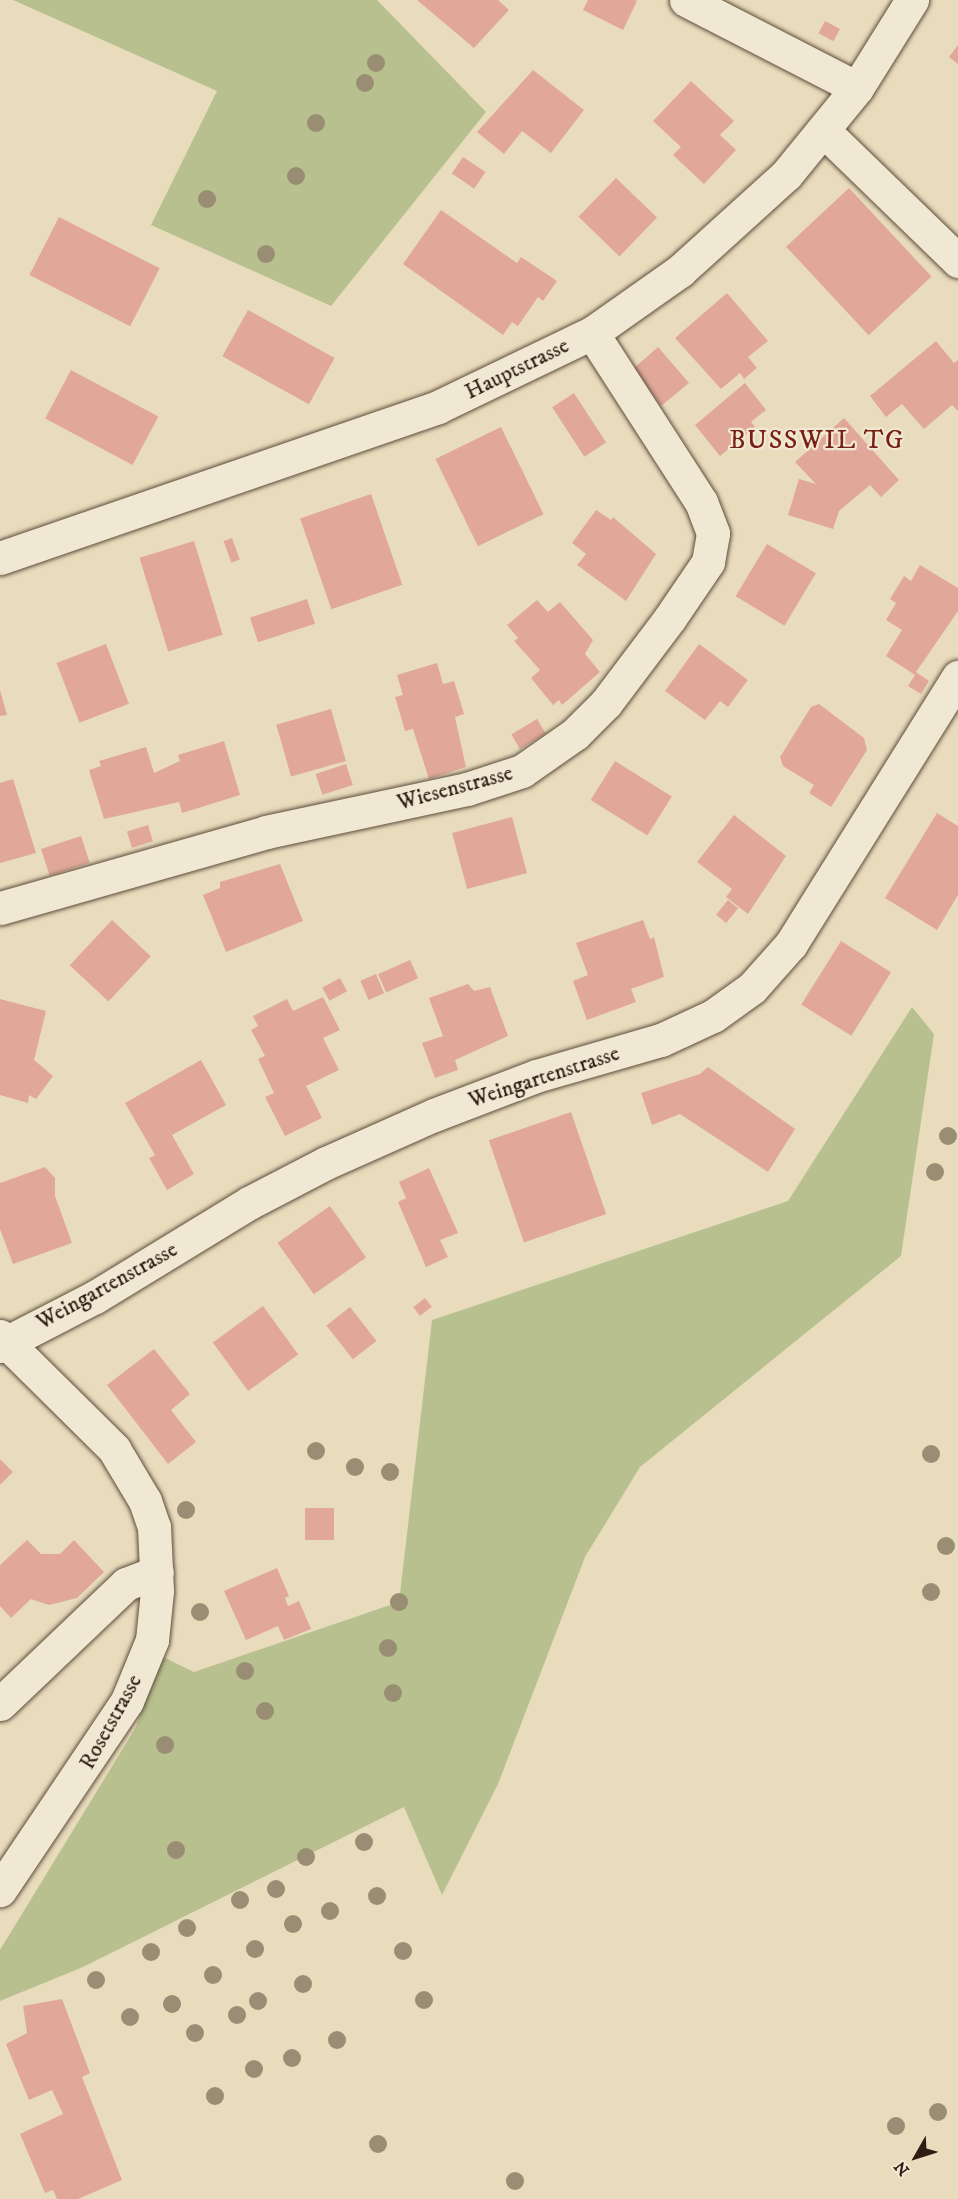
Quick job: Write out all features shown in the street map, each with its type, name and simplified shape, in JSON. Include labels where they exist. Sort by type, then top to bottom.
[{"type":"street","points":[[686,0],[857,88]]},
{"type":"street","name":"Hauptstrasse","points":[[0,558],[438,407],[592,333],[733,227],[824,131],[857,88],[912,0]]},
{"type":"street","points":[[824,131],[958,261]]},
{"type":"street","name":"Wiesenstrasse","points":[[0,909],[266,832],[467,789],[522,771],[575,734],[606,703],[708,562],[713,533],[701,502],[592,333]]},
{"type":"street","name":"Weingartenstrasse","points":[[2,1341],[95,1297],[249,1203],[326,1163],[434,1115],[536,1076],[661,1040],[713,1016],[752,988],[791,944],[958,677]]},
{"type":"street","name":"Rosetstrasse","points":[[0,1890],[127,1701],[152,1640],[157,1572],[154,1527],[145,1501],[114,1449],[2,1341]]},
{"type":"street","points":[[0,1704],[126,1584],[157,1572]]},
{"type":"green space","points":[[13,0],[377,0],[486,112],[331,306],[151,225],[217,91]]},
{"type":"green space","points":[[912,1007],[934,1034],[901,1256],[640,1467],[585,1557],[498,1784],[442,1895],[404,1807],[83,1967],[0,2001],[0,1950],[136,1727],[159,1655],[194,1672],[399,1602],[432,1320],[788,1201]]},
{"type":"building","points":[[417,0],[498,0],[509,10],[474,48]]},
{"type":"building","points":[[588,0],[637,1],[623,30],[583,10]]},
{"type":"building","points":[[825,21],[840,29],[833,41],[818,33]]},
{"type":"building","points":[[958,45],[958,64],[949,57]]},
{"type":"building","points":[[533,70],[584,110],[551,153],[522,131],[504,154],[477,132]]},
{"type":"building","points":[[691,81],[734,121],[720,135],[736,150],[704,184],[673,155],[681,147],[653,121]]},
{"type":"building","points":[[463,157],[485,172],[474,189],[452,174]]},
{"type":"building","points":[[616,178],[657,218],[619,256],[578,217]]},
{"type":"building","points":[[849,188],[932,276],[869,335],[786,247]]},
{"type":"building","points":[[441,210],[517,263],[521,257],[557,281],[543,301],[538,297],[518,326],[512,322],[503,335],[403,264]]},
{"type":"building","points":[[59,217],[160,268],[130,326],[29,275]]},
{"type":"building","points":[[727,293],[768,341],[748,357],[757,368],[744,379],[740,373],[721,389],[675,338]]},
{"type":"building","points":[[248,310],[335,358],[309,404],[222,356]]},
{"type":"building","points":[[936,341],[954,363],[958,360],[958,411],[952,405],[924,429],[902,404],[886,417],[870,396]]},
{"type":"building","points":[[658,347],[689,383],[661,406],[634,368]]},
{"type":"building","points":[[71,370],[158,416],[133,465],[45,419]]},
{"type":"building","points":[[745,383],[766,410],[751,422],[755,427],[720,456],[695,425]]},
{"type":"building","points":[[574,393],[606,442],[584,457],[552,407]]},
{"type":"building","points":[[844,418],[899,480],[881,497],[870,485],[839,511],[833,529],[788,515],[799,479],[816,484],[795,462]]},
{"type":"building","points":[[501,427],[544,514],[478,546],[435,459]]},
{"type":"building","points":[[371,494],[402,585],[331,609],[300,518]]},
{"type":"building","points":[[596,510],[611,520],[613,517],[656,554],[626,601],[577,565],[586,554],[572,543]]},
{"type":"building","points":[[232,538],[240,560],[231,563],[224,541]]},
{"type":"building","points":[[194,541],[223,635],[168,651],[139,558]]},
{"type":"building","points":[[767,544],[816,573],[784,626],[736,596]]},
{"type":"building","points":[[920,565],[958,588],[958,611],[916,672],[929,681],[921,694],[908,686],[915,675],[886,656],[902,630],[886,620],[896,603],[890,599],[904,576],[911,581]]},
{"type":"building","points":[[307,599],[315,624],[258,642],[250,618]]},
{"type":"building","points":[[537,600],[548,612],[560,602],[593,640],[585,654],[600,672],[562,705],[559,700],[553,705],[531,678],[540,670],[514,641],[518,638],[507,625]]},
{"type":"building","points":[[106,644],[129,704],[79,723],[57,663]]},
{"type":"building","points":[[699,644],[748,680],[728,707],[720,701],[705,720],[665,691]]},
{"type":"building","points":[[437,663],[443,684],[454,681],[464,714],[455,717],[466,767],[429,779],[413,729],[405,731],[395,697],[403,695],[397,675]]},
{"type":"building","points":[[0,690],[7,715],[0,716]]},
{"type":"building","points":[[819,704],[864,738],[867,750],[831,807],[809,793],[814,785],[783,766],[780,757],[811,707]]},
{"type":"building","points":[[331,709],[346,761],[291,777],[276,725]]},
{"type":"building","points":[[537,719],[546,734],[520,749],[511,734]]},
{"type":"building","points":[[224,741],[240,795],[182,813],[179,802],[104,819],[89,770],[101,766],[99,761],[146,747],[154,773],[180,761],[178,755]]},
{"type":"building","points":[[615,761],[672,797],[647,836],[591,800]]},
{"type":"building","points":[[346,764],[353,785],[322,795],[316,774]]},
{"type":"building","points":[[13,779],[36,853],[0,863],[0,783]]},
{"type":"building","points":[[937,813],[958,826],[958,895],[937,930],[885,898]]},
{"type":"building","points":[[734,815],[786,856],[748,914],[726,897],[732,889],[697,862]]},
{"type":"building","points":[[512,817],[527,873],[467,889],[452,833]]},
{"type":"building","points":[[148,825],[153,841],[132,848],[127,831]]},
{"type":"building","points":[[81,836],[90,863],[50,876],[41,849]]},
{"type":"building","points":[[280,864],[303,921],[226,952],[203,895],[220,888],[220,882]]},
{"type":"building","points":[[728,900],[738,908],[726,923],[716,915]]},
{"type":"building","points":[[112,920],[151,956],[108,1001],[70,965]]},
{"type":"building","points":[[643,920],[650,939],[654,937],[664,977],[631,989],[636,1002],[587,1020],[573,981],[588,975],[576,943]]},
{"type":"building","points":[[841,941],[891,972],[851,1036],[801,1005]]},
{"type":"building","points":[[410,960],[418,978],[386,993],[378,974]]},
{"type":"building","points":[[376,974],[384,993],[369,1000],[360,981]]},
{"type":"building","points":[[340,978],[347,991],[329,1001],[322,987]]},
{"type":"building","points":[[468,984],[474,991],[490,987],[508,1036],[455,1060],[458,1070],[435,1078],[422,1043],[443,1036],[429,998]]},
{"type":"building","points":[[323,997],[340,1030],[323,1038],[339,1070],[306,1086],[322,1118],[285,1136],[265,1097],[274,1093],[258,1059],[265,1056],[251,1030],[258,1026],[253,1016],[287,999],[293,1011]]},
{"type":"building","points":[[0,999],[46,1011],[34,1060],[53,1076],[36,1099],[29,1095],[28,1103],[0,1095]]},
{"type":"building","points":[[201,1060],[226,1105],[172,1135],[194,1174],[167,1190],[149,1158],[155,1155],[125,1103]]},
{"type":"building","points":[[708,1067],[795,1129],[768,1172],[680,1114],[652,1125],[641,1093],[700,1074]]},
{"type":"building","points":[[571,1112],[606,1214],[524,1242],[489,1140]]},
{"type":"building","points":[[45,1167],[55,1178],[55,1196],[72,1243],[13,1264],[0,1229],[0,1183]]},
{"type":"building","points":[[429,1168],[458,1233],[440,1240],[448,1257],[426,1267],[398,1202],[406,1198],[399,1182]]},
{"type":"building","points":[[330,1206],[366,1258],[314,1294],[278,1243]]},
{"type":"building","points":[[425,1298],[432,1307],[420,1316],[413,1307]]},
{"type":"building","points":[[263,1306],[298,1355],[248,1391],[213,1342]]},
{"type":"building","points":[[350,1307],[376,1341],[353,1359],[326,1325]]},
{"type":"building","points":[[154,1349],[190,1394],[171,1410],[196,1442],[168,1464],[107,1385]]},
{"type":"building","points":[[0,1459],[13,1472],[0,1485]]},
{"type":"building","points":[[305,1508],[334,1508],[334,1540],[305,1540]]},
{"type":"building","points":[[27,1540],[41,1554],[60,1554],[74,1540],[104,1572],[77,1598],[49,1605],[31,1599],[11,1618],[0,1606],[0,1565]]},
{"type":"building","points":[[277,1568],[289,1596],[285,1598],[288,1606],[299,1601],[311,1629],[284,1640],[278,1626],[246,1640],[224,1591]]},
{"type":"building","points":[[62,1999],[90,2073],[82,2077],[122,2180],[78,2199],[57,2199],[53,2190],[45,2193],[20,2134],[63,2114],[52,2090],[29,2100],[6,2044],[27,2033],[23,2006]]},
{"type":"district","name":"BUSSWIL TG","points":[[817,441]]}]
